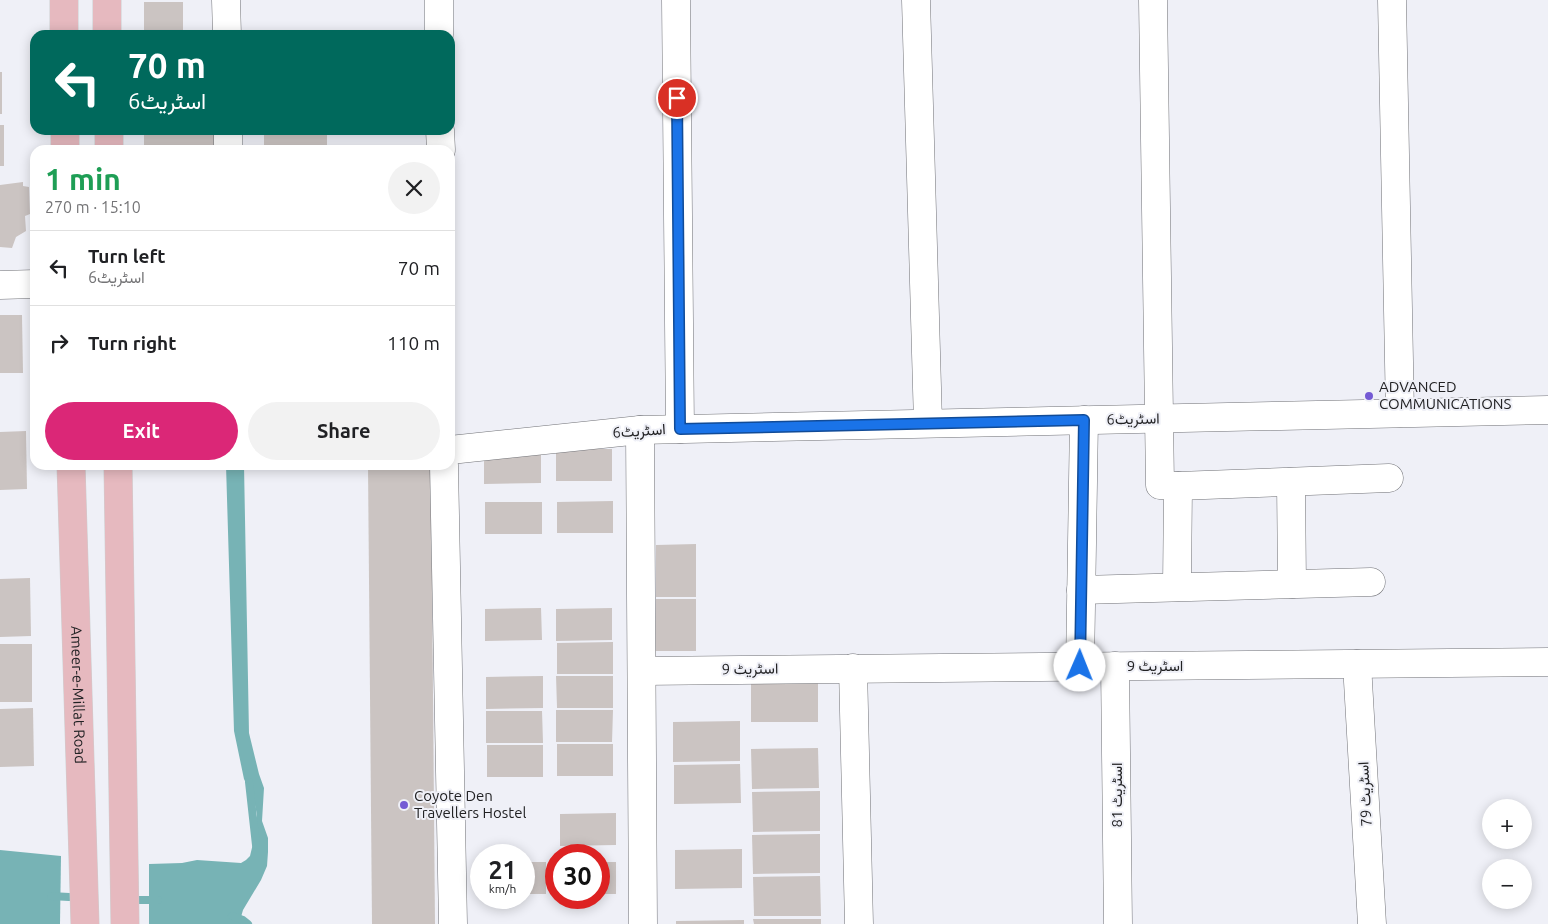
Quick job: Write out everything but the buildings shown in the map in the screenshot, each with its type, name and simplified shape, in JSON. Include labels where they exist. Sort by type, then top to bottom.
[{"type":"main road","points":[[64,0],[64,30]]},
{"type":"main road","points":[[107,0],[108,30]]},
{"type":"main road","name":"Ameer-e-Millat Road","points":[[71,470],[85,924]]},
{"type":"main road","points":[[118,470],[125,924]]},
{"type":"street","points":[[226,0],[227,30]]},
{"type":"street","points":[[439,0],[439,30]]},
{"type":"street","points":[[676,0],[680,429]]},
{"type":"street","points":[[916,0],[928,423]]},
{"type":"street","points":[[1153,0],[1160,485],[1178,486],[1389,478]]},
{"type":"street","points":[[1392,0],[1400,413]]},
{"type":"street","points":[[0,286],[30,284]]},
{"type":"street","name":"اسٹریٹ6","points":[[455,449],[640,430],[1548,410]]},
{"type":"street","points":[[1080,666],[1084,420]]},
{"type":"street","points":[[640,430],[643,924]]},
{"type":"street","points":[[444,470],[453,924]]},
{"type":"street","points":[[1291,482],[1292,584]]},
{"type":"street","points":[[1177,587],[1178,486]]},
{"type":"street","points":[[1081,590],[1371,582]]},
{"type":"street","name":"اسٹریٹ 9","points":[[642,670],[1548,662]]},
{"type":"street","name":"اسٹریٹ 79","points":[[1357,664],[1372,924]]},
{"type":"street","name":"اسٹریٹ 81","points":[[1115,666],[1118,924]]},
{"type":"street","points":[[853,668],[859,924]]},
{"type":"water","points":[[226,470],[244,470],[249,733],[264,788],[262,821],[268,838],[267,866],[243,910],[242,924],[149,924],[149,864],[182,863],[197,860],[241,863],[250,856],[256,831],[257,815],[254,800],[244,779],[234,731]]},
{"type":"water","points":[[0,850],[61,856],[60,924],[0,924]]},
{"type":"waterway","points":[[249,782],[256,845]]},
{"type":"waterway","points":[[51,896],[69,897]]},
{"type":"waterway","points":[[138,900],[158,900]]},
{"type":"waterway","points":[[232,916],[248,924]]},
{"type":"place","name":"ADVANCED COMMUNICATIONS","points":[[1369,396]]},
{"type":"place","name":"Coyote Den Travellers Hostel","points":[[404,805]]},
{"type":"route","points":[[677,98],[680,429],[1084,420],[1080,666]]}]
